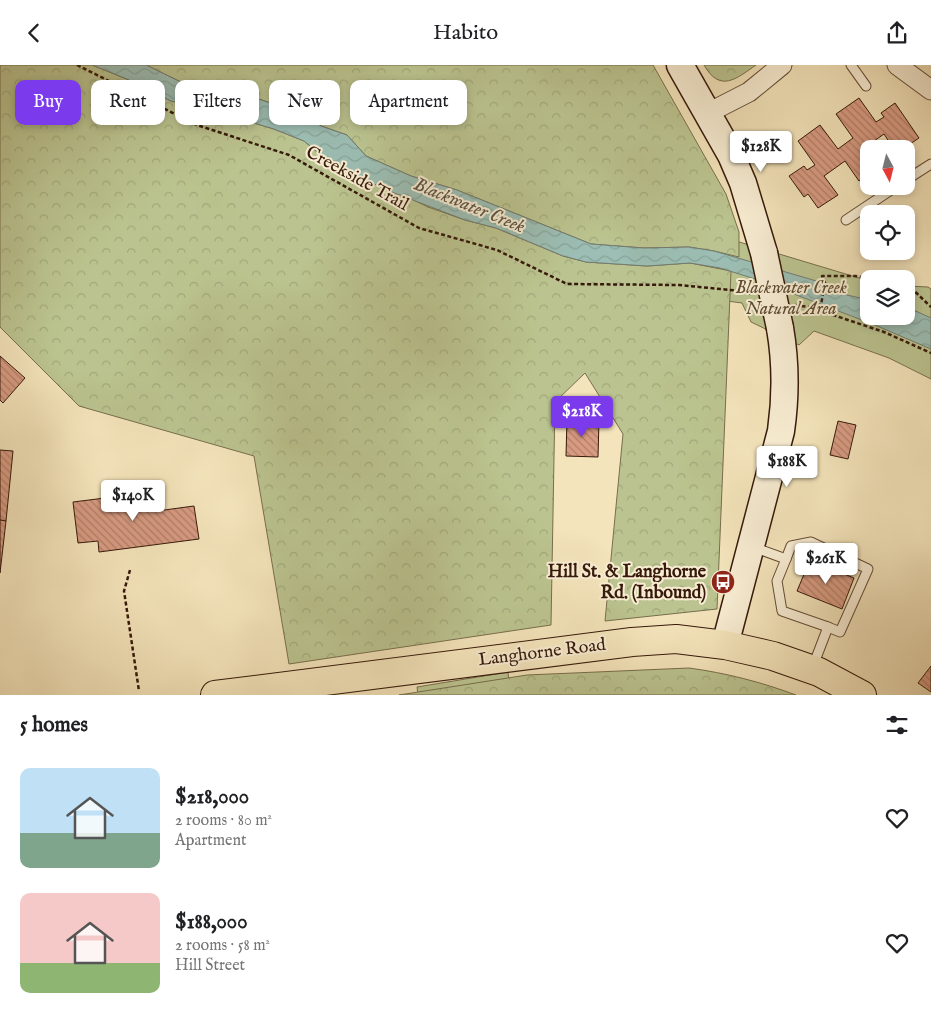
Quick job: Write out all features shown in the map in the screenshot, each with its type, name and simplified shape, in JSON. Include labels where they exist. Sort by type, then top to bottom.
[{"type":"main road","name":"Langhorne Road","points":[[215,695],[632,641],[676,639],[725,645],[773,656],[812,669],[862,695]]},
{"type":"street","points":[[680,65],[731,155],[743,183],[783,316],[785,379],[782,423],[725,645]]},
{"type":"street","points":[[708,113],[749,91],[782,65]]},
{"type":"street","points":[[897,65],[931,91]]},
{"type":"lane","points":[[851,65],[866,86]]},
{"type":"lane","points":[[915,174],[931,164]]},
{"type":"lane","points":[[846,220],[884,195]]},
{"type":"lane","points":[[810,542],[868,569],[840,632],[782,611],[777,581],[786,559],[791,546],[810,542]]},
{"type":"lane","points":[[750,546],[786,559]]},
{"type":"lane","points":[[812,669],[828,627]]},
{"type":"path","name":"Creekside Trail","points":[[77,65],[197,125],[289,155],[418,228],[497,250],[567,283],[680,285],[741,291],[760,296]]},
{"type":"path","points":[[783,316],[809,307],[822,305],[825,281],[822,277],[860,277]]},
{"type":"path","points":[[915,292],[931,307]]},
{"type":"path","points":[[809,307],[884,332],[931,353]]},
{"type":"path","points":[[130,570],[124,591],[139,691]]},
{"type":"green space","points":[[0,65],[92,65],[129,80],[91,80],[91,125],[165,125],[165,98],[175,102],[175,125],[259,125],[274,129],[304,141],[321,155],[428,207],[465,220],[496,228],[563,256],[586,262],[647,266],[690,263],[731,271],[717,609],[605,621],[623,434],[585,373],[555,402],[551,625],[289,664],[254,456],[79,406],[0,327]]},
{"type":"green space","name":"Blackwater Creek Natural Area","points":[[37,65],[170,65],[218,80],[175,80],[175,118],[165,115],[165,80],[91,80],[91,86],[81,82],[81,80],[76,80]]},
{"type":"green space","points":[[146,65],[653,65],[726,194],[739,232],[739,257],[689,247],[644,248],[591,244],[457,190],[411,176],[366,156],[347,135],[319,125],[340,125],[340,80],[269,80],[269,103],[259,99],[259,80],[177,80]]},
{"type":"green space","points":[[704,65],[756,65],[735,79],[722,81],[710,74]]},
{"type":"green space","name":"Blackwater Creek Natural Area","points":[[259,93],[269,96],[269,125],[340,125],[340,118],[350,121],[350,125],[362,125],[860,278],[860,325],[915,325],[915,286],[928,287],[931,289],[931,379],[889,358],[814,331],[799,345],[751,322],[742,303],[635,289],[589,279],[192,125],[259,125]]},
{"type":"green space","points":[[689,668],[743,679],[796,695],[399,695],[527,675]]},
{"type":"green space","points":[[508,672],[510,695],[418,695],[417,687]]},
{"type":"water","points":[[92,65],[146,65],[177,80],[175,80],[175,102],[165,98],[165,80],[129,80]]},
{"type":"water","name":"Blackwater Creek","points":[[259,99],[269,103],[269,125],[319,125],[347,135],[366,156],[411,176],[457,190],[591,244],[644,248],[689,247],[714,251],[830,285],[843,294],[860,298],[860,319],[752,278],[720,268],[690,263],[647,266],[586,262],[563,256],[496,228],[465,220],[392,192],[347,172],[304,141],[259,125]]},
{"type":"water","points":[[915,311],[931,318],[931,349],[875,325],[915,325]]},
{"type":"building","points":[[859,98],[876,122],[884,117],[881,113],[895,103],[919,138],[915,141],[888,140],[884,134],[875,140],[860,140],[860,180],[845,161],[824,176],[838,195],[818,208],[808,194],[804,197],[789,176],[804,166],[807,170],[815,165],[798,141],[820,125],[838,149],[853,138],[836,114]]},
{"type":"building","points":[[0,356],[25,378],[3,403],[0,400]]},
{"type":"building","points":[[567,419],[599,420],[598,457],[566,456]]},
{"type":"building","points":[[838,421],[856,425],[848,459],[830,455]]},
{"type":"building","points":[[0,450],[13,451],[6,521],[0,520]]},
{"type":"building","points":[[154,489],[157,511],[194,506],[199,539],[99,552],[98,541],[78,543],[73,502],[137,494],[137,491]]},
{"type":"building","points":[[0,520],[6,521],[0,573]]},
{"type":"building","points":[[810,560],[854,578],[842,609],[797,591]]},
{"type":"building","points":[[931,666],[931,692],[918,683]]},
{"type":"place","name":"Hill St. & Langhorne Rd. (Inbound)","points":[[723,582]]}]
